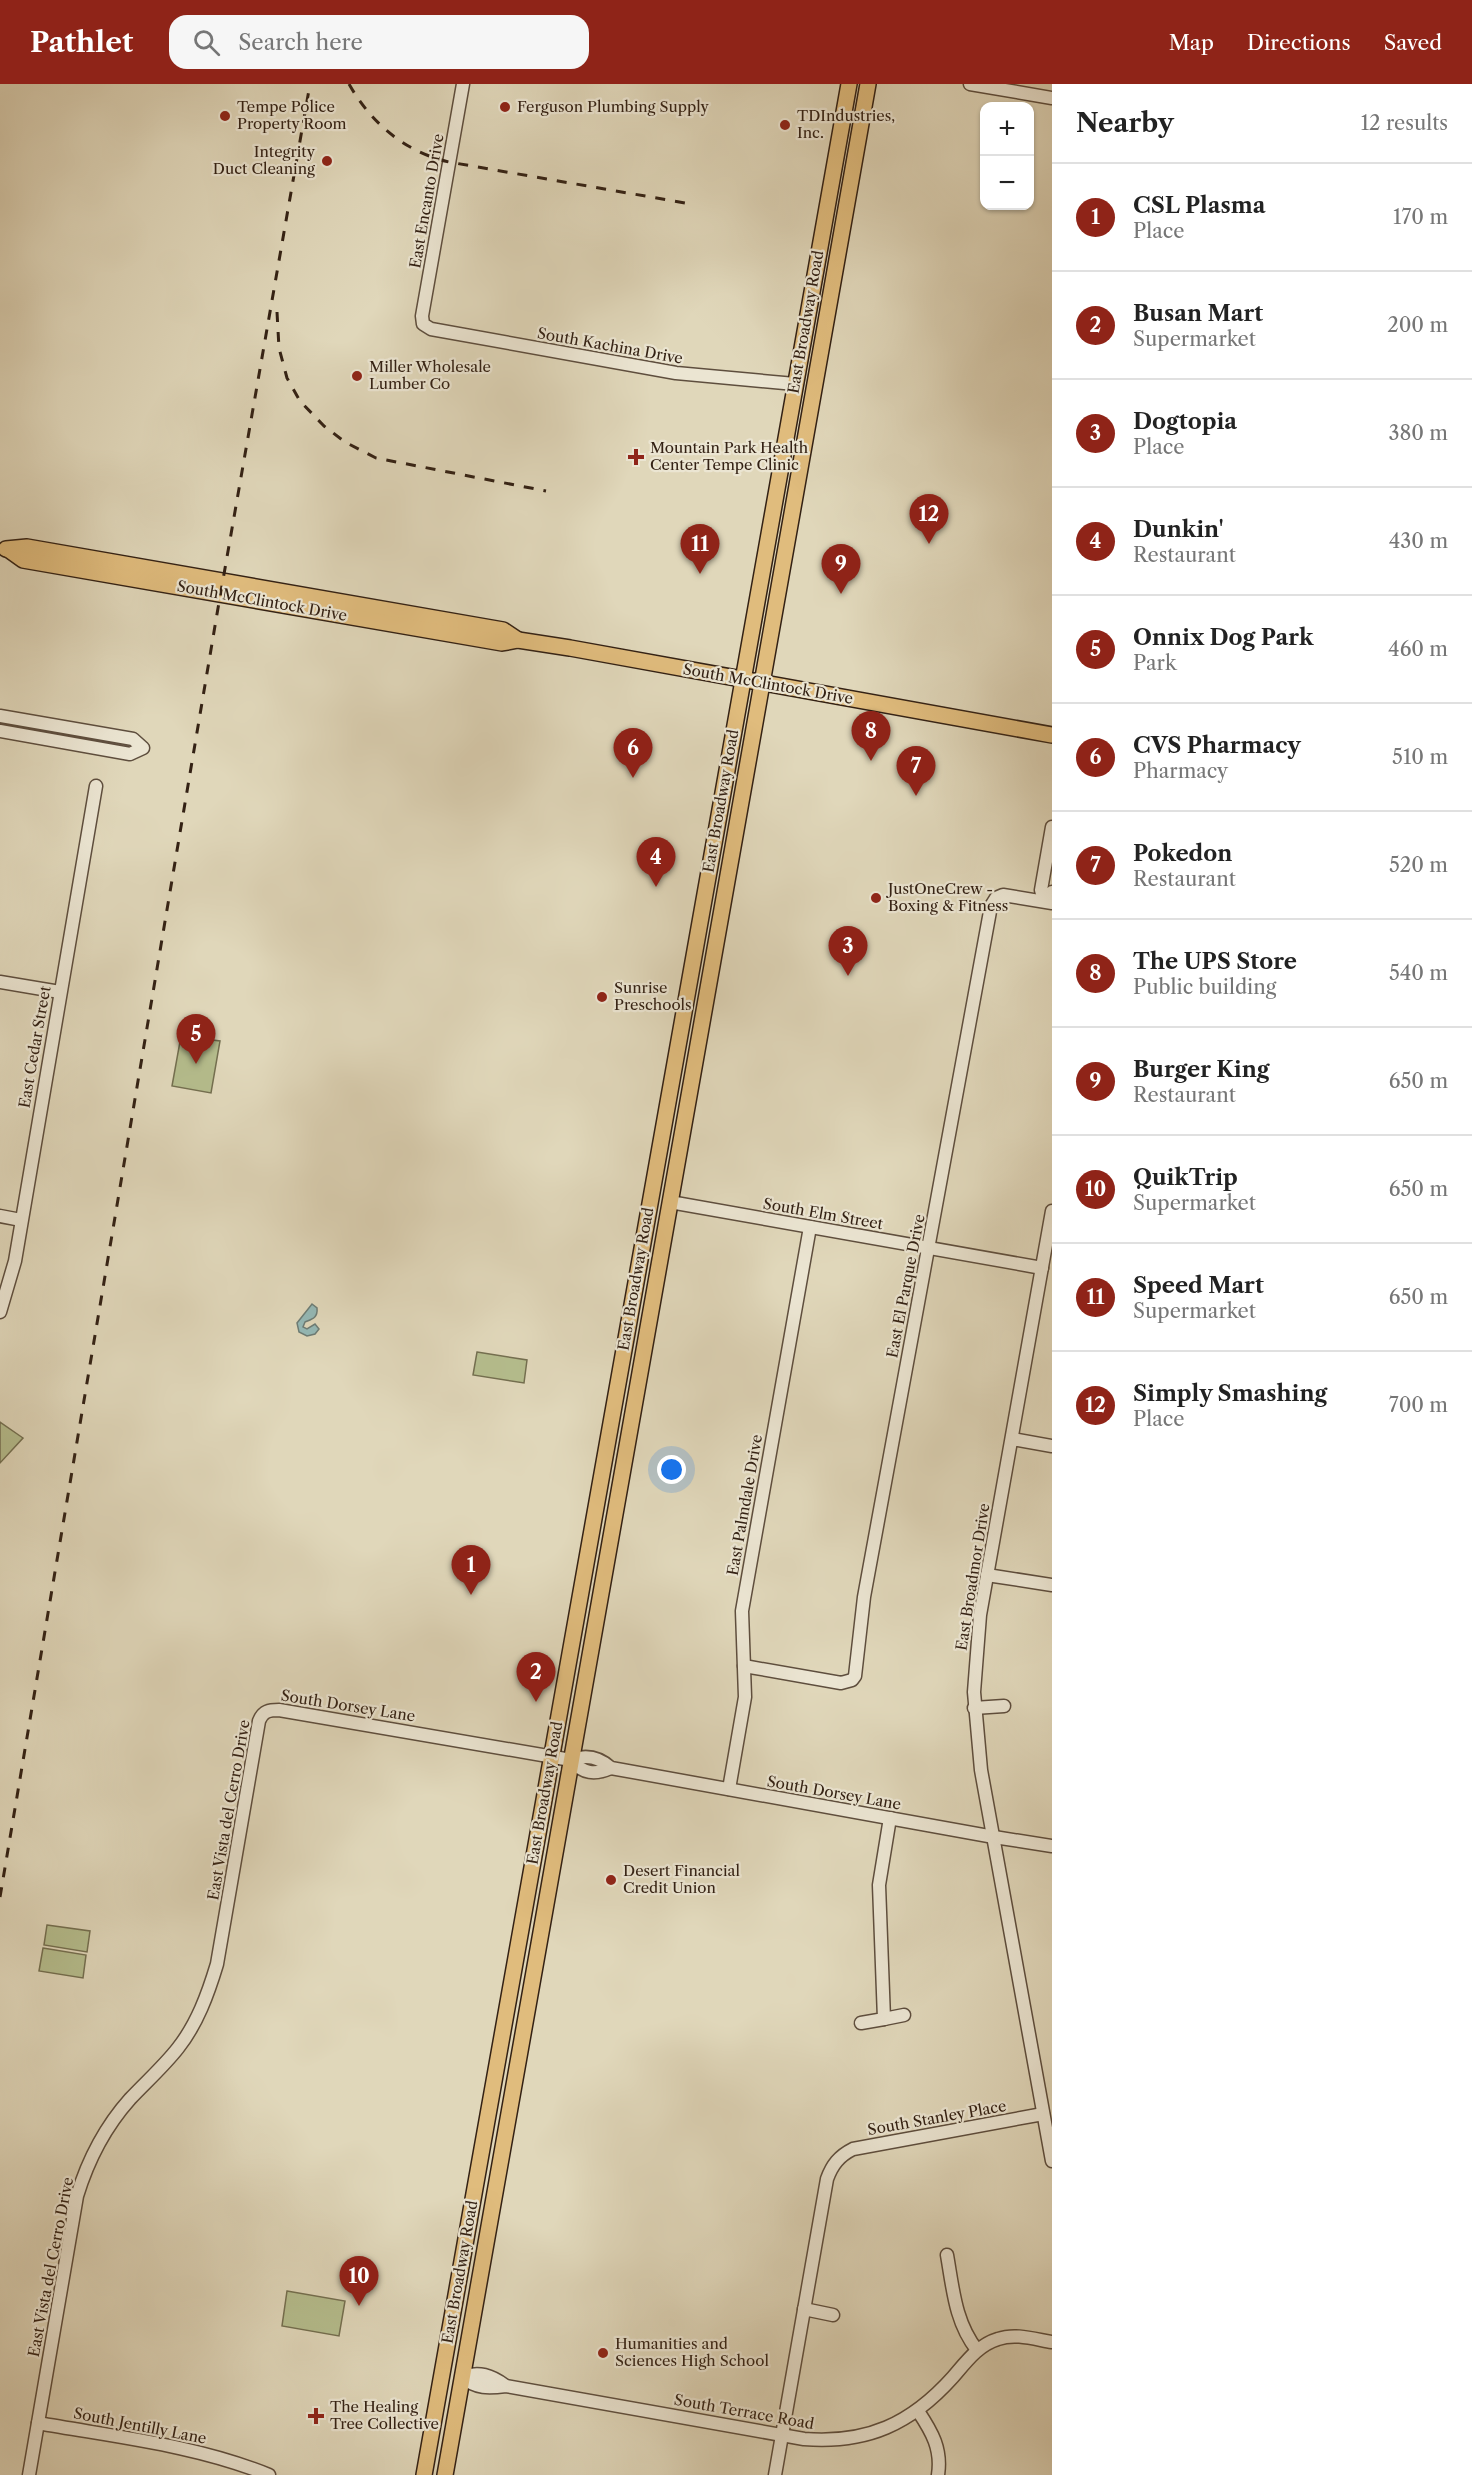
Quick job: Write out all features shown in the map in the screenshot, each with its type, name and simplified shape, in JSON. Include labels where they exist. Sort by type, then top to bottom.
[{"type":"main road","name":"East Broadway Road","points":[[424,2475],[849,84]]},
{"type":"main road","name":"East Broadway Road","points":[[445,2475],[868,84]]},
{"type":"main road","points":[[795,384],[816,380]]},
{"type":"main road","points":[[785,440],[791,459],[790,473],[798,481]]},
{"type":"main road","name":"South McClintock Drive","points":[[5,549],[23,560],[502,643],[518,640],[742,678],[1052,735]]},
{"type":"main road","points":[[695,945],[715,949]]},
{"type":"main road","points":[[650,1198],[670,1202]]},
{"type":"main road","points":[[601,1474],[621,1480]]},
{"type":"main road","points":[[510,1989],[530,1993]]},
{"type":"main road","points":[[480,2164],[499,2167]]},
{"type":"main road","points":[[442,2374],[462,2378]]},
{"type":"street","name":"East Encanto Drive","points":[[423,324],[422,316],[463,84]]},
{"type":"street","points":[[970,84],[1002,87],[1052,99]]},
{"type":"street","name":"South Kachina Drive","points":[[423,324],[431,329],[676,373],[795,384]]},
{"type":"street","points":[[0,716],[133,739],[143,748],[130,754],[0,731]]},
{"type":"street","name":"East Cedar Street","points":[[0,1312],[9,1285],[21,1220],[96,786]]},
{"type":"street","points":[[1049,899],[1041,890],[1052,827]]},
{"type":"street","name":"East El Parque Drive","points":[[744,1666],[836,1682],[852,1680],[858,1666],[865,1589],[990,911],[996,898],[1008,895],[1049,899]]},
{"type":"street","points":[[0,982],[60,992]]},
{"type":"street","name":"South Elm Street","points":[[670,1202],[1042,1268]]},
{"type":"street","name":"East Broadmor Drive","points":[[1052,1211],[987,1575],[976,1647],[974,1708],[979,1762],[1052,2161]]},
{"type":"street","points":[[0,1216],[21,1220]]},
{"type":"street","name":"East Palmdale Drive","points":[[729,1789],[745,1697],[742,1611],[810,1227]]},
{"type":"street","points":[[1011,1439],[1052,1446]]},
{"type":"street","points":[[987,1575],[1052,1585]]},
{"type":"street","points":[[974,1708],[1004,1706]]},
{"type":"street","name":"South Dorsey Lane","points":[[262,1714],[270,1710],[288,1711],[571,1760],[582,1755],[601,1759],[611,1768],[1052,1846]]},
{"type":"street","name":"East Vista del Cerro Drive","points":[[29,2475],[46,2424],[77,2196],[90,2159],[118,2114],[177,2049],[194,2023],[210,1988],[217,1964],[262,1714]]},
{"type":"street","points":[[884,2019],[879,1885],[890,1818]]},
{"type":"street","points":[[861,2023],[904,2015]]},
{"type":"street","name":"South Stanley Place","points":[[804,2309],[828,2179],[839,2158],[845,2153],[861,2147],[1043,2114]]},
{"type":"street","points":[[947,2255],[958,2317],[964,2332],[977,2350]]},
{"type":"street","points":[[775,2475],[804,2309],[833,2315]]},
{"type":"street","name":"South Terrace Road","points":[[462,2378],[471,2386],[489,2388],[506,2386],[782,2435],[816,2440],[851,2438],[889,2427],[918,2411],[936,2395],[977,2350],[989,2342],[1006,2337],[1052,2342]]},
{"type":"street","points":[[918,2411],[937,2444],[940,2459],[938,2475]]},
{"type":"street","name":"South Jentilly Lane","points":[[46,2424],[188,2448],[269,2475]]},
{"type":"green space","points":[[181,1036],[220,1041],[211,1093],[172,1086]]},
{"type":"green space","points":[[477,1352],[527,1360],[524,1383],[473,1375]]},
{"type":"green space","points":[[0,1422],[23,1438],[0,1463]]},
{"type":"green space","points":[[47,1925],[90,1931],[87,1952],[44,1945]]},
{"type":"green space","points":[[43,1948],[86,1955],[83,1978],[39,1971]]},
{"type":"green space","points":[[287,2291],[345,2301],[339,2336],[282,2326]]},
{"type":"water","points":[[312,1304],[317,1308],[317,1314],[305,1322],[303,1327],[307,1329],[315,1324],[319,1329],[315,1334],[307,1336],[299,1332],[297,1323]]},
{"type":"railway","points":[[0,1897],[217,614],[310,84]]},
{"type":"railway","points":[[349,84],[368,111],[391,134],[418,151],[433,157],[449,162],[691,204]]},
{"type":"railway","points":[[277,312],[279,348],[287,378],[300,401],[324,426],[345,442],[376,458],[546,491]]},
{"type":"place","name":"Ferguson Plumbing Supply","points":[[505,107]]},
{"type":"place","name":"Tempe Police Property Room","points":[[225,116]]},
{"type":"place","name":"TDIndustries, Inc.","points":[[785,125]]},
{"type":"place","name":"Integrity Duct Cleaning","points":[[327,161]]},
{"type":"place","name":"Miller Wholesale Lumber Co","points":[[357,376]]},
{"type":"place","name":"Mountain Park Health Center Tempe Clinic","points":[[636,457]]},
{"type":"place","name":"Simply Smashing","points":[[929,544]]},
{"type":"place","name":"Speed Mart","points":[[700,574]]},
{"type":"place","name":"Burger King","points":[[841,594]]},
{"type":"place","name":"The UPS Store","points":[[871,761]]},
{"type":"place","name":"CVS Pharmacy","points":[[633,778]]},
{"type":"place","name":"Pokedon","points":[[916,796]]},
{"type":"place","name":"Dunkin'","points":[[656,887]]},
{"type":"place","name":"JustOneCrew - Boxing & Fitness","points":[[876,898]]},
{"type":"place","name":"Dogtopia","points":[[848,976]]},
{"type":"place","name":"Sunrise Preschools","points":[[602,997]]},
{"type":"place","name":"Onnix Dog Park","points":[[196,1064]]},
{"type":"place","name":"CSL Plasma","points":[[471,1595]]},
{"type":"place","name":"Busan Mart","points":[[536,1702]]},
{"type":"place","name":"Desert Financial Credit Union","points":[[611,1880]]},
{"type":"place","name":"QuikTrip","points":[[359,2306]]},
{"type":"place","name":"Humanities and Sciences High School","points":[[603,2353]]},
{"type":"place","name":"The Healing Tree Collective","points":[[316,2416]]}]
